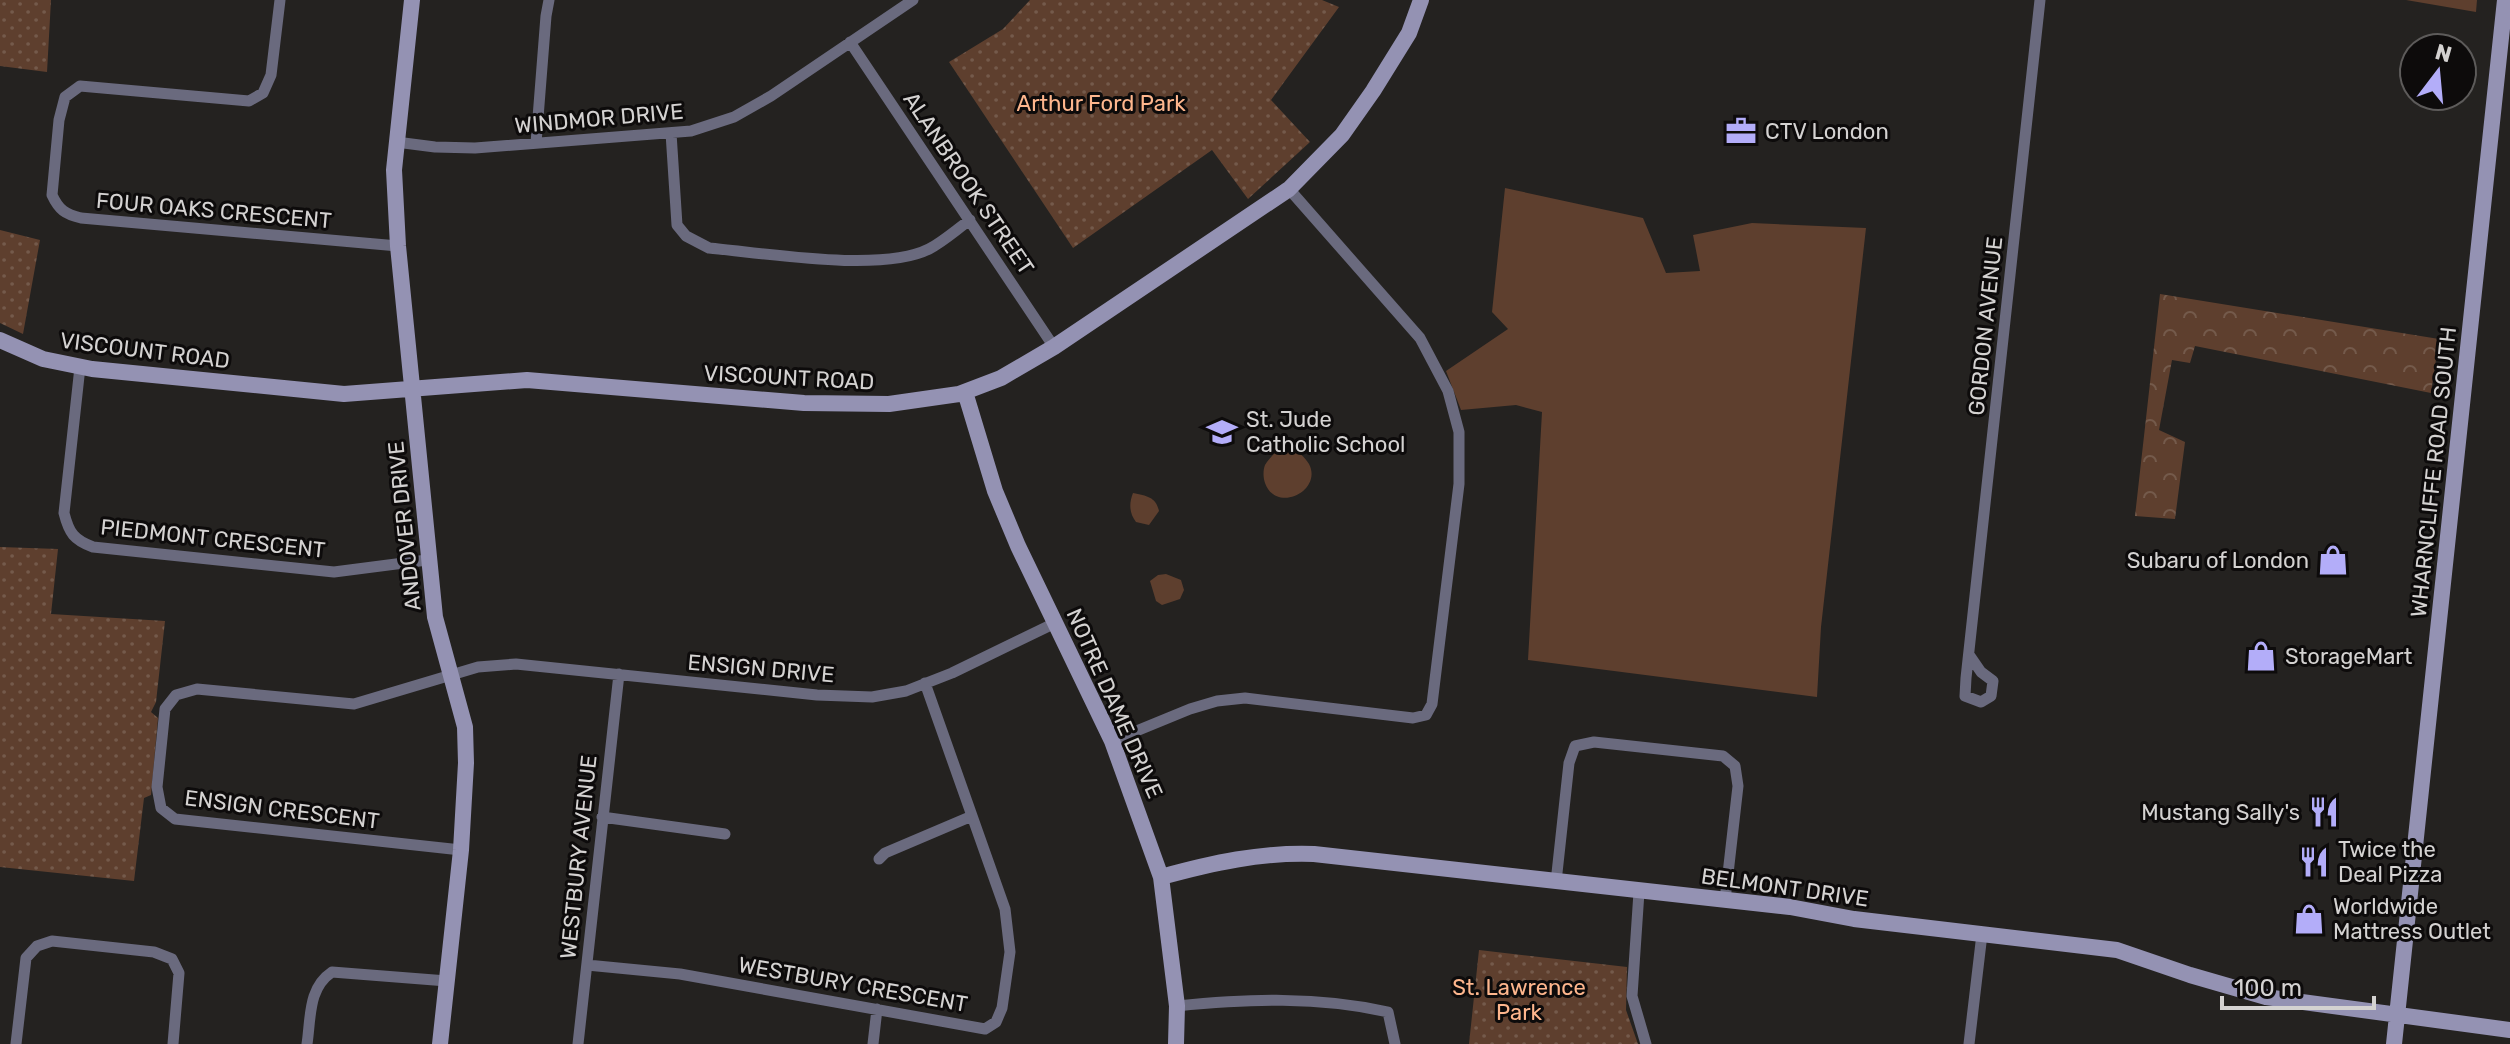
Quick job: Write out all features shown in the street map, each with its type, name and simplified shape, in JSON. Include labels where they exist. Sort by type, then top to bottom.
[{"type":"street","name":"FOUR OAKS CRESCENT","points":[[280,0],[271,75],[263,93],[249,101],[80,86],[65,97],[59,120],[52,195],[56,205],[65,214],[81,218],[398,246]]},
{"type":"street","name":"ANDOVER DRIVE","points":[[412,0],[394,170],[398,246],[414,391],[427,560],[435,617],[465,727],[466,763],[461,850],[440,1044]]},
{"type":"street","points":[[536,143],[549,0]]},
{"type":"street","name":"WINDMOR DRIVE","points":[[396,142],[475,148],[691,131],[734,117],[771,96],[913,0]]},
{"type":"street","name":"VISCOUNT ROAD","points":[[0,340],[43,359],[80,367],[344,394],[527,380],[804,403],[889,404],[965,392],[1001,378],[1054,347],[1289,189],[1342,135],[1366,102],[1409,33],[1421,0]]},
{"type":"street","name":"GORDON AVENUE","points":[[1970,656],[2040,0]]},
{"type":"street","name":"WHARNCLIFFE ROAD SOUTH","points":[[2394,1044],[2505,0]]},
{"type":"street","name":"ALANBROOK STREET","points":[[850,42],[1054,347]]},
{"type":"street","points":[[671,133],[677,225],[686,236],[709,248],[871,261],[906,257],[930,248],[970,220]]},
{"type":"street","points":[[1112,741],[1217,701],[1245,698],[1413,718],[1426,715],[1432,704],[1459,484],[1459,432],[1448,391],[1420,338],[1289,189]]},
{"type":"street","name":"PIEDMONT CRESCENT","points":[[80,367],[64,513],[68,532],[79,542],[93,547],[334,572],[427,560]]},
{"type":"street","name":"NOTRE DAME DRIVE","points":[[965,392],[995,491],[1018,546],[1112,741],[1161,877],[1177,1006],[1176,1044]]},
{"type":"street","name":"ENSIGN DRIVE","points":[[450,677],[478,667],[516,664],[817,695],[872,697],[906,691],[1055,623]]},
{"type":"street","name":"WESTBURY AVENUE","points":[[578,1044],[619,674]]},
{"type":"street","name":"ENSIGN CRESCENT","points":[[450,677],[354,704],[197,689],[176,695],[165,709],[157,787],[161,808],[175,819],[461,850]]},
{"type":"street","name":"WESTBURY CRESCENT","points":[[587,965],[680,974],[985,1029],[996,1022],[1002,1008],[1010,952],[1005,909],[925,683]]},
{"type":"street","points":[[1556,882],[1569,763],[1575,746],[1594,742],[1709,754],[1723,756],[1735,766],[1738,786],[1725,900]]},
{"type":"street","points":[[879,859],[885,853],[972,816]]},
{"type":"street","points":[[602,817],[725,834]]},
{"type":"street","name":"BELMONT DRIVE","points":[[1161,877],[1219,862],[1277,853],[1314,854],[1790,907],[1854,919],[2117,950],[2266,997],[2510,1030]]},
{"type":"street","points":[[1639,892],[1632,996],[1646,1044]]},
{"type":"street","points":[[1969,1044],[1982,934]]},
{"type":"street","points":[[16,1044],[26,958],[37,946],[52,941],[154,952],[172,959],[179,973],[173,1044]]},
{"type":"street","points":[[307,1044],[314,992],[319,980],[332,972],[447,981]]},
{"type":"street","points":[[1177,1006],[1250,999],[1301,1000],[1370,1008],[1388,1012],[1395,1044]]},
{"type":"street","points":[[873,1044],[877,1009]]},
{"type":"green space","points":[[0,0],[51,0],[47,72],[0,66]]},
{"type":"green space","name":"Arthur Ford Park","points":[[1030,0],[1322,0],[1339,7],[1271,100],[1310,142],[1248,199],[1212,150],[1073,248],[949,62],[1003,29]]},
{"type":"green space","points":[[2406,0],[2477,0],[2476,12]]},
{"type":"green space","points":[[1505,188],[1643,218],[1666,273],[1700,271],[1693,235],[1752,223],[1866,228],[1821,627],[1817,697],[1528,660],[1542,412],[1516,405],[1461,410],[1446,371],[1508,329],[1492,312]]},
{"type":"green space","points":[[0,230],[40,240],[23,334],[0,323]]},
{"type":"green space","points":[[2160,294],[2439,339],[2431,393],[2195,346],[2190,363],[2172,360],[2159,430],[2185,442],[2175,519],[2135,516]]},
{"type":"green space","points":[[1291,445],[1309,464],[1312,474],[1310,483],[1296,495],[1278,497],[1265,483],[1264,467],[1282,446]]},
{"type":"green space","points":[[1133,493],[1150,498],[1158,506],[1159,511],[1149,525],[1134,519],[1130,508]]},
{"type":"green space","points":[[0,547],[58,549],[51,614],[165,621],[156,702],[151,712],[158,718],[151,795],[144,798],[134,881],[0,867]]},
{"type":"green space","points":[[1166,574],[1181,580],[1184,590],[1180,599],[1162,605],[1156,601],[1150,581]]},
{"type":"green space","name":"St. Lawrence Park","points":[[1479,950],[1627,967],[1626,1010],[1638,1044],[1469,1044]]},
{"type":"place","name":"CTV London","points":[[1741,131]]},
{"type":"place","name":"St. Jude Catholic School","points":[[1222,432]]},
{"type":"place","name":"Subaru of London","points":[[2333,560]]},
{"type":"place","name":"StorageMart","points":[[2261,656]]},
{"type":"place","name":"Mustang Sally's","points":[[2324,812]]},
{"type":"place","name":"Twice the Deal Pizza","points":[[2314,862]]},
{"type":"place","name":"Worldwide Mattress Outlet","points":[[2309,919]]}]
